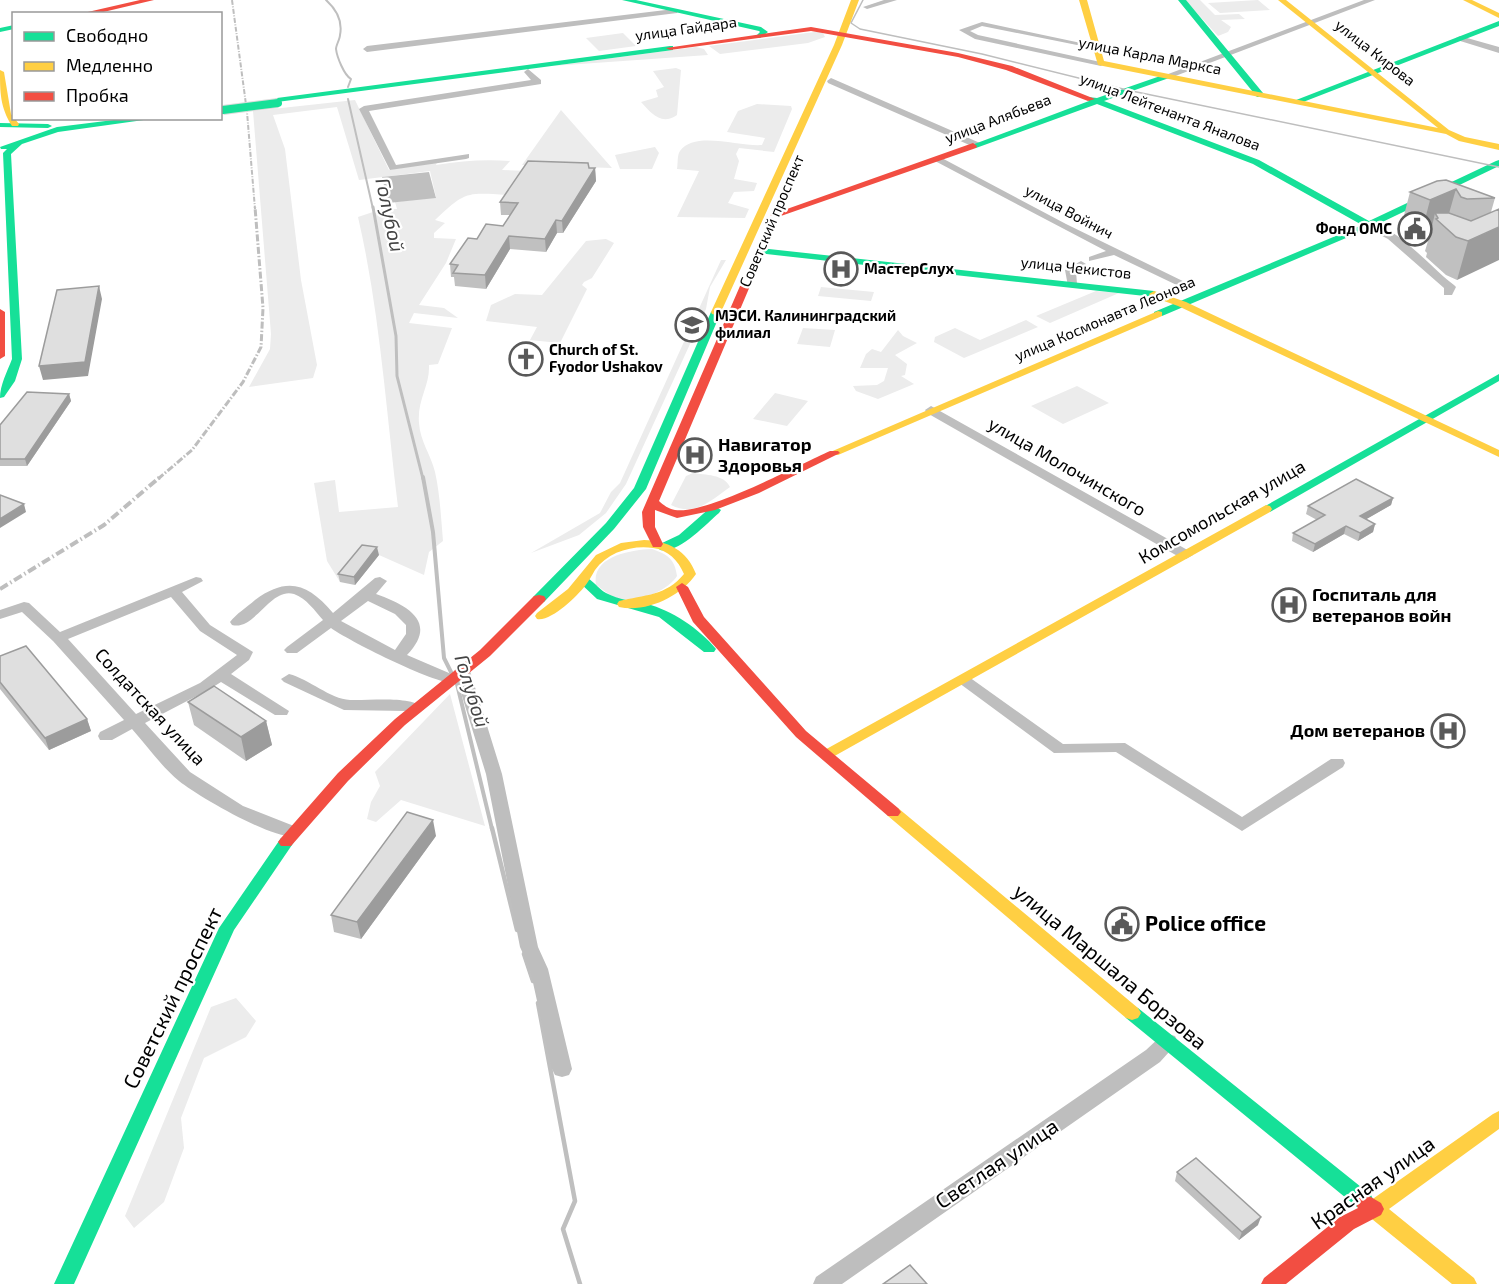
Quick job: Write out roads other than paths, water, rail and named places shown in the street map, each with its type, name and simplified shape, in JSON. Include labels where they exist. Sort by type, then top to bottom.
[{"type":"main road","points":[[92,0],[105,9]]},
{"type":"main road","points":[[91,12],[150,0]]},
{"type":"main road","points":[[626,0],[761,29],[764,32],[760,36]]},
{"type":"main road","points":[[1083,0],[1101,63]]},
{"type":"main road","points":[[1182,0],[1260,95]]},
{"type":"main road","name":"улица Кирова","points":[[1282,0],[1448,132]]},
{"type":"main road","points":[[1467,0],[1499,16]]},
{"type":"main road","name":"Советский проспект","points":[[64,1284],[227,928],[293,832],[343,777],[413,708],[485,653],[610,526],[640,489],[743,249],[835,50],[864,2]]},
{"type":"main road","points":[[1295,102],[1499,23]]},
{"type":"main road","name":"Советский проспект","points":[[661,546],[648,522],[652,502],[831,81],[846,30]]},
{"type":"main road","name":"улица Гайдара","points":[[278,101],[708,53],[760,36],[811,37],[846,30]]},
{"type":"main road","name":"улица Лейтенанта Яналова","points":[[846,30],[987,61],[1096,100],[1256,162],[1369,225]]},
{"type":"main road","points":[[811,37],[835,50]]},
{"type":"main road","name":"улица Гайдара","points":[[222,108],[708,53]]},
{"type":"main road","name":"улица Карла Маркса","points":[[1101,63],[1448,132],[1499,148]]},
{"type":"main road","points":[[0,72],[13,127],[7,153],[17,359],[10,381],[0,395]]},
{"type":"main road","name":"улица Алябьева","points":[[777,209],[806,206],[1167,76]]},
{"type":"main road","points":[[13,127],[98,120]]},
{"type":"main road","points":[[13,127],[57,130],[138,120]]},
{"type":"main road","points":[[0,148],[13,127]]},
{"type":"main road","name":"улица Космонавта Леонова","points":[[652,502],[671,514],[694,514],[723,503],[931,410],[1369,225],[1499,163]]},
{"type":"main road","name":"улица Чекистов","points":[[760,250],[1139,291],[1182,304],[1428,418],[1499,454]]},
{"type":"main road","points":[[0,303],[4,306],[15,303]]},
{"type":"main road","points":[[0,312],[0,356]]},
{"type":"main road","name":"Комсомольская улица","points":[[826,755],[964,680],[1499,377]]},
{"type":"main road","name":"Советский проспект","points":[[608,552],[639,503],[640,489]]},
{"type":"main road","name":"улица Космонавта Леонова","points":[[661,546],[679,542],[723,503]]},
{"type":"main road","points":[[584,581],[588,571],[608,552],[640,543],[661,546],[678,553],[687,563],[690,574],[682,587]]},
{"type":"main road","name":"Советский проспект","points":[[485,653],[550,610],[584,581]]},
{"type":"main road","name":"улица Маршала Борзова","points":[[584,581],[589,590],[602,600],[663,613],[704,646],[739,667]]},
{"type":"main road","name":"улица Маршала Борзова","points":[[624,604],[651,600],[682,587],[698,619],[791,724],[1168,1042],[1467,1284]]},
{"type":"main road","name":"Красная улица","points":[[1271,1284],[1347,1223],[1387,1202],[1499,1119]]},
{"type":"street","points":[[864,2],[893,0]]},
{"type":"street","name":"улица Алябьева","points":[[1167,76],[1371,0]]},
{"type":"street","name":"улица Гайдара","points":[[367,49],[674,10]]},
{"type":"street","name":"улица Карла Маркса","points":[[1077,43],[982,24],[963,30],[975,37],[1101,63]]},
{"type":"street","points":[[1460,38],[1499,50]]},
{"type":"street","points":[[466,156],[393,168],[364,109],[538,82],[528,72]]},
{"type":"street","points":[[831,81],[977,145]]},
{"type":"street","name":"улица Войнич","points":[[938,159],[1113,252],[1189,287]]},
{"type":"street","name":"улица Лейтенанта Яналова","points":[[1369,225],[1389,235],[1426,270],[1450,287],[1448,293]]},
{"type":"street","points":[[1093,259],[1113,252]]},
{"type":"street","points":[[1072,284],[1070,270],[1081,264]]},
{"type":"street","name":"улица Молочинского","points":[[931,410],[1186,555]]},
{"type":"street","points":[[58,638],[196,580]]},
{"type":"street","points":[[292,650],[366,595],[380,581]]},
{"type":"street","points":[[237,622],[280,591],[291,589],[312,598],[332,620],[362,640],[455,678],[494,774],[529,947],[538,969],[562,1069]]},
{"type":"street","points":[[106,736],[133,722],[211,690],[221,675],[244,657],[245,652],[205,628],[173,590]]},
{"type":"street","points":[[366,595],[394,605],[411,619],[415,631],[414,640],[398,656]]},
{"type":"street","name":"Солдатская улица","points":[[0,615],[24,606],[58,638],[184,776],[237,810],[293,832]]},
{"type":"street","points":[[221,675],[281,711]]},
{"type":"street","points":[[289,679],[344,705],[413,708]]},
{"type":"street","points":[[964,680],[1060,750],[1119,747],[1242,825],[1337,763]]},
{"type":"street","name":"Светлая улица","points":[[824,1284],[1153,1056],[1168,1042]]},
{"type":"waterway","name":"Голубой","points":[[326,0],[336,11],[340,20],[341,30],[336,49],[341,66],[351,79],[348,87]]},
{"type":"waterway","name":"Голубой","points":[[348,99],[373,209]]},
{"type":"waterway","name":"Голубой","points":[[373,207],[396,336],[397,376],[423,479]]},
{"type":"waterway","name":"Голубой","points":[[423,477],[433,532],[444,658],[451,672]]},
{"type":"waterway","name":"Голубой","points":[[457,684],[492,829]]},
{"type":"waterway","name":"Голубой","points":[[492,828],[517,930]]},
{"type":"waterway","name":"Голубой","points":[[524,954],[533,981]]},
{"type":"waterway","name":"Голубой","points":[[538,1003],[575,1201],[563,1229],[580,1284]]},
{"type":"tram line","points":[[863,0],[851,23],[860,29],[982,54],[1127,90],[1499,167]]},
{"type":"railway","points":[[232,0],[247,112],[255,209]]},
{"type":"railway","points":[[158,479],[192,450],[243,382],[261,347],[263,308],[255,207]]},
{"type":"railway","points":[[0,589],[104,525],[160,477]]},
{"type":"place","name":"Фонд ОМС","points":[[1415,229]]},
{"type":"place","name":"МастерСлух","points":[[841,269]]},
{"type":"place","name":"МЭСИ. Калининградский филиал","points":[[692,325]]},
{"type":"place","name":"Church of St. Fyodor Ushakov","points":[[526,359]]},
{"type":"place","name":"Навигатор Здоровья","points":[[695,455]]},
{"type":"place","name":"Госпиталь для ветеранов войн","points":[[1289,605]]},
{"type":"place","name":"Дом ветеранов","points":[[1448,731]]},
{"type":"place","name":"Police office","points":[[1122,924]]}]
